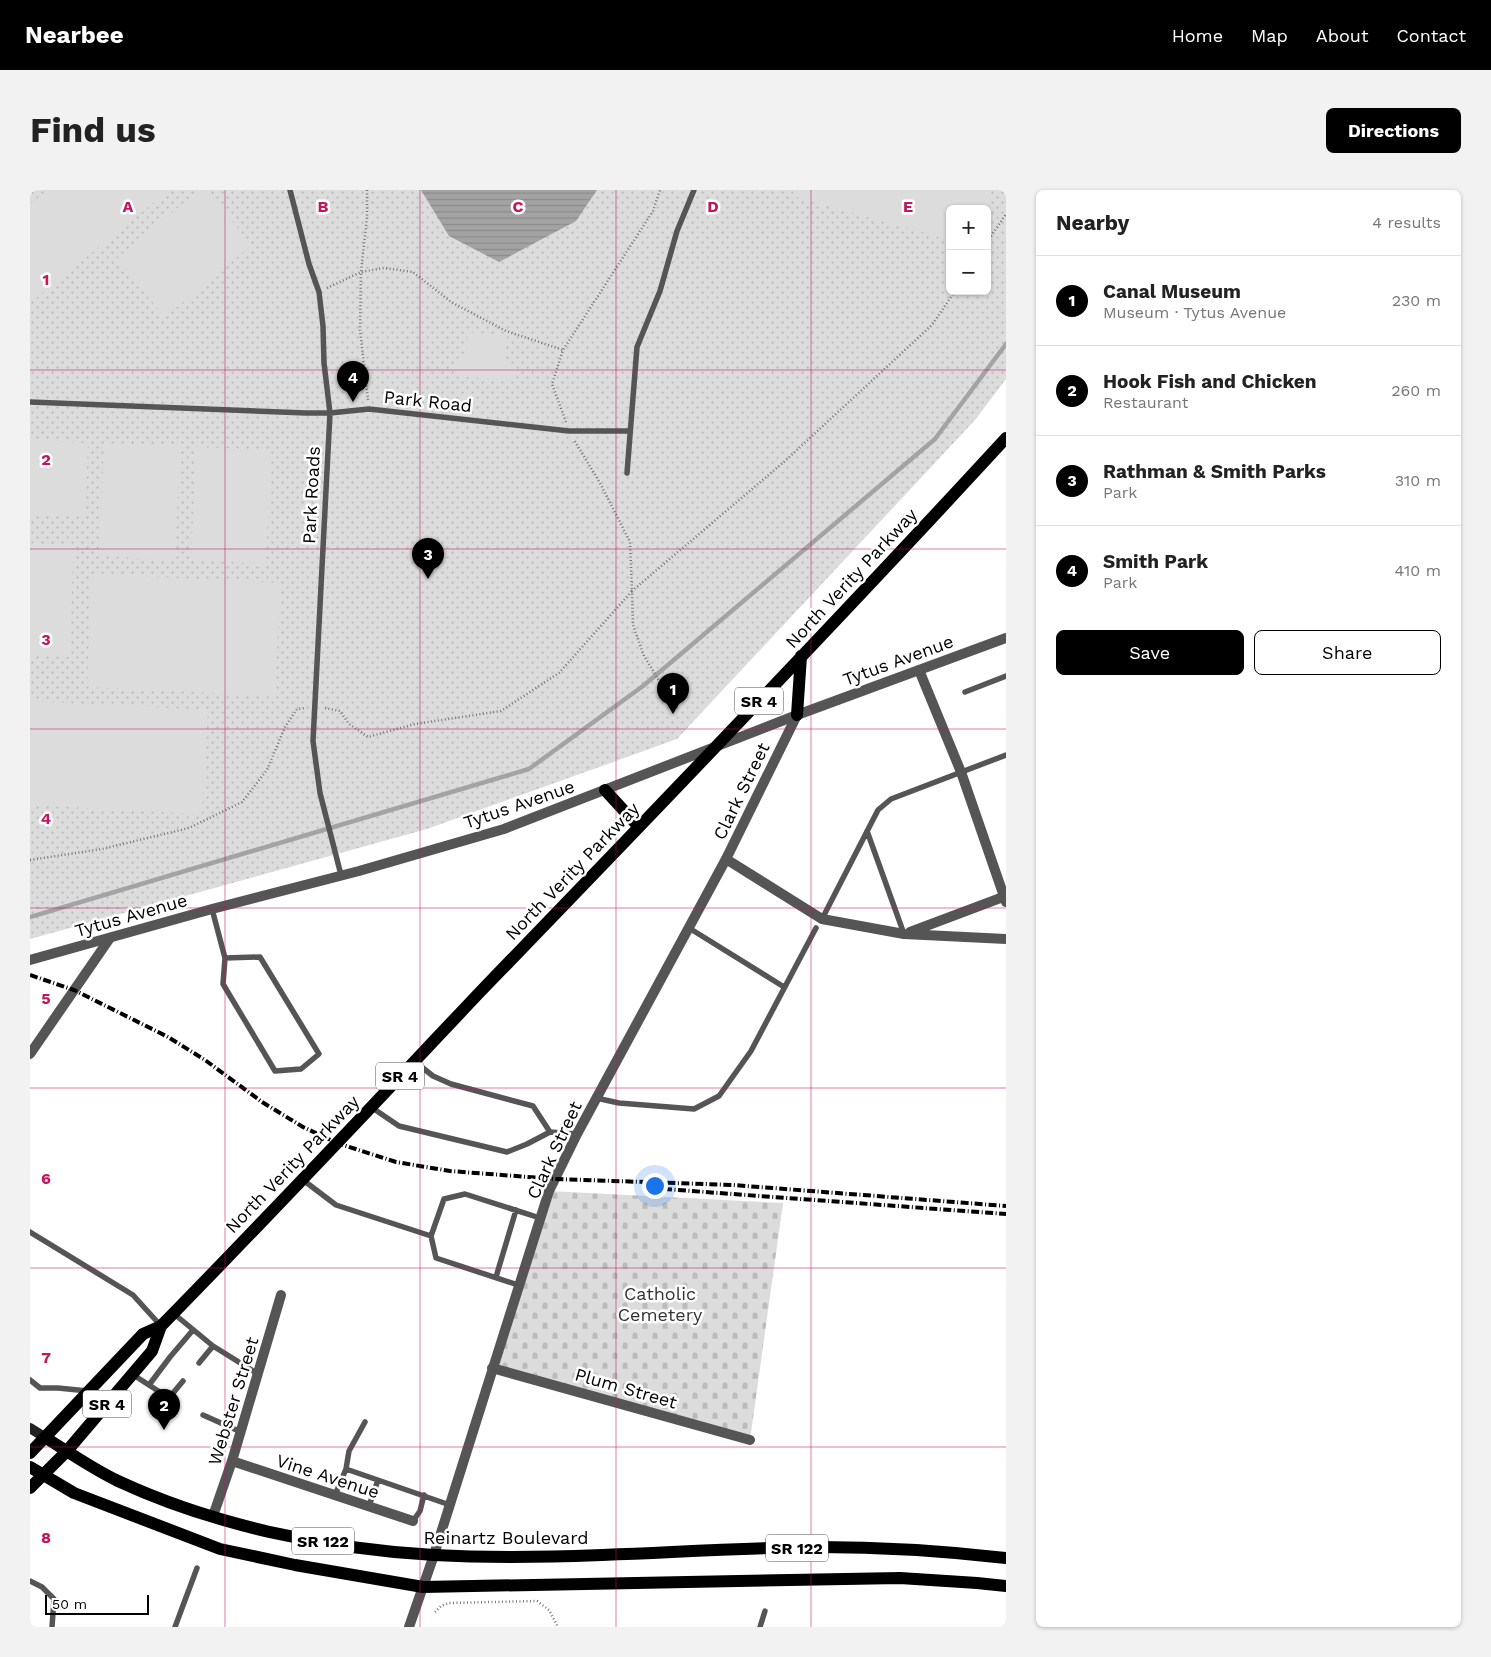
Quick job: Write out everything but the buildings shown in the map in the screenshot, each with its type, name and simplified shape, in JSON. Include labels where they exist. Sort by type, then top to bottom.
[{"type":"main road","name":"North Verity Parkway","points":[[43,1475],[67,1451],[152,1351],[161,1326],[173,1313],[303,1180],[414,1061],[718,745],[1006,438]]},
{"type":"main road","points":[[797,715],[801,656]]},
{"type":"main road","points":[[605,790],[639,827]]},
{"type":"main road","name":"North Verity Parkway","points":[[46,1438],[143,1334],[161,1326]]},
{"type":"main road","name":"Reinartz Boulevard","points":[[30,1428],[93,1468],[118,1481],[172,1503],[267,1530],[360,1548],[434,1555],[492,1556],[609,1555],[819,1547],[913,1549],[1006,1558]]},
{"type":"main road","name":"SR 4","points":[[30,1454],[46,1438]]},
{"type":"main road","points":[[30,1467],[74,1493],[220,1549],[294,1565],[423,1587],[890,1578],[1005,1584]]},
{"type":"main road","name":"SR 4","points":[[30,1488],[43,1475]]},
{"type":"street","name":"Tytus Avenue","points":[[30,960],[504,829],[718,745],[1006,638]]},
{"type":"street","points":[[904,934],[1006,898],[961,772],[919,670]]},
{"type":"street","name":"Clark Street","points":[[409,1627],[434,1555],[549,1191],[596,1098],[726,859],[797,715]]},
{"type":"street","points":[[726,859],[819,923],[904,934],[1006,939]]},
{"type":"street","points":[[30,1054],[110,938]]},
{"type":"street","name":"Webster Street","points":[[213,1516],[241,1432],[281,1295]]},
{"type":"street","name":"Plum Street","points":[[492,1368],[750,1440]]},
{"type":"street","name":"Vine Avenue","points":[[232,1461],[413,1521]]},
{"type":"lane","points":[[30,402],[330,413],[324,364],[323,326],[318,292],[290,190]]},
{"type":"lane","points":[[628,473],[637,347],[660,291],[677,231],[694,190]]},
{"type":"lane","name":"Park Road","points":[[330,413],[368,409],[569,432],[630,430]]},
{"type":"lane","name":"Park Roads","points":[[330,413],[313,741],[320,793],[341,875]]},
{"type":"lane","points":[[964,692],[1006,676]]},
{"type":"lane","points":[[596,1098],[619,1104],[694,1109],[718,1096],[751,1051],[878,810],[891,799],[1006,755]]},
{"type":"lane","points":[[867,831],[904,934]]},
{"type":"lane","points":[[212,909],[225,958],[223,984],[275,1071],[301,1070],[319,1054],[260,957],[225,958]]},
{"type":"lane","points":[[689,928],[784,987]]},
{"type":"lane","points":[[414,1061],[433,1076],[451,1084],[533,1106],[550,1132]]},
{"type":"lane","points":[[371,1107],[400,1126],[506,1152],[550,1132],[577,1134]]},
{"type":"lane","points":[[303,1180],[336,1205],[431,1236]]},
{"type":"lane","points":[[518,1285],[436,1258],[431,1236],[444,1199],[465,1194],[540,1218]]},
{"type":"lane","points":[[496,1277],[516,1210]]},
{"type":"lane","points":[[30,1232],[133,1294],[161,1326]]},
{"type":"lane","points":[[173,1313],[213,1346],[258,1374]]},
{"type":"lane","points":[[149,1385],[170,1356],[193,1330]]},
{"type":"lane","points":[[199,1363],[213,1346]]},
{"type":"lane","points":[[132,1374],[169,1398],[183,1381]]},
{"type":"lane","points":[[30,1380],[40,1388],[90,1391]]},
{"type":"lane","points":[[177,1388],[182,1393]]},
{"type":"lane","points":[[204,1415],[241,1432]]},
{"type":"lane","points":[[335,1495],[346,1469],[349,1451],[366,1422]]},
{"type":"lane","points":[[346,1469],[450,1505]]},
{"type":"lane","points":[[368,1506],[378,1480]]},
{"type":"lane","points":[[413,1521],[420,1511],[424,1495]]},
{"type":"lane","points":[[175,1627],[197,1568]]},
{"type":"lane","points":[[30,1581],[42,1587],[54,1599],[52,1627]]},
{"type":"lane","points":[[760,1627],[765,1611]]},
{"type":"path","points":[[367,190],[367,217],[361,272],[360,330],[368,400]]},
{"type":"path","points":[[660,190],[653,211],[564,350],[552,384],[569,432],[600,483],[630,542],[633,625],[644,656],[661,684],[684,686]]},
{"type":"path","points":[[991,236],[1006,214]]},
{"type":"path","points":[[318,292],[361,272],[384,268],[413,272],[451,302],[506,331],[564,350]]},
{"type":"path","points":[[324,708],[340,711],[349,724],[368,737],[415,724],[501,711],[559,673],[632,591],[785,461],[932,325],[952,295]]},
{"type":"path","points":[[30,860],[102,849],[189,828],[242,802],[268,770],[286,728],[297,709],[306,708]]},
{"type":"path","points":[[435,1612],[441,1606],[450,1603],[537,1601],[549,1610],[558,1627]]},
{"type":"green space","points":[[30,190],[1006,190],[1006,379],[975,420],[677,739],[427,829],[30,939]]},
{"type":"green space","points":[[47,190],[169,190],[30,303],[30,204]]},
{"type":"green space","points":[[199,190],[206,190],[252,245],[165,317],[116,259]]},
{"type":"green space","points":[[794,190],[991,190],[987,205],[946,205],[946,239],[792,196]]},
{"type":"green space","points":[[468,332],[506,335],[504,363],[516,364],[515,381],[454,376],[456,359],[466,359]]},
{"type":"green space","points":[[30,440],[88,443],[85,517],[30,514]]},
{"type":"green space","points":[[104,443],[180,446],[175,560],[99,556]]},
{"type":"green space","points":[[196,447],[271,450],[266,564],[191,560]]},
{"type":"green space","points":[[30,543],[74,545],[69,657],[30,656]]},
{"type":"green space","points":[[92,574],[280,583],[275,696],[87,687]]},
{"type":"green space","points":[[30,701],[208,710],[202,814],[30,805]]},
{"type":"green space","name":"Catholic Cemetery","points":[[549,1191],[783,1203],[750,1440],[492,1368]]},
{"type":"shaded area","points":[[421,190],[597,190],[576,221],[499,262],[449,236]]},
{"type":"waterway","points":[[30,917],[529,769],[643,686],[935,439],[1006,344]]},
{"type":"railway","points":[[30,975],[74,990],[168,1037],[205,1060],[262,1102],[303,1127],[337,1143],[396,1162],[450,1171],[555,1179],[733,1185],[1006,1206]]},
{"type":"railway","points":[[664,1189],[1006,1214]]},
{"type":"place","name":"Smith Park","points":[[353,402]]},
{"type":"place","name":"Rathman & Smith Parks","points":[[428,579]]},
{"type":"place","name":"Canal Museum","points":[[673,714]]},
{"type":"place","name":"Hook Fish and Chicken","points":[[164,1430]]}]
